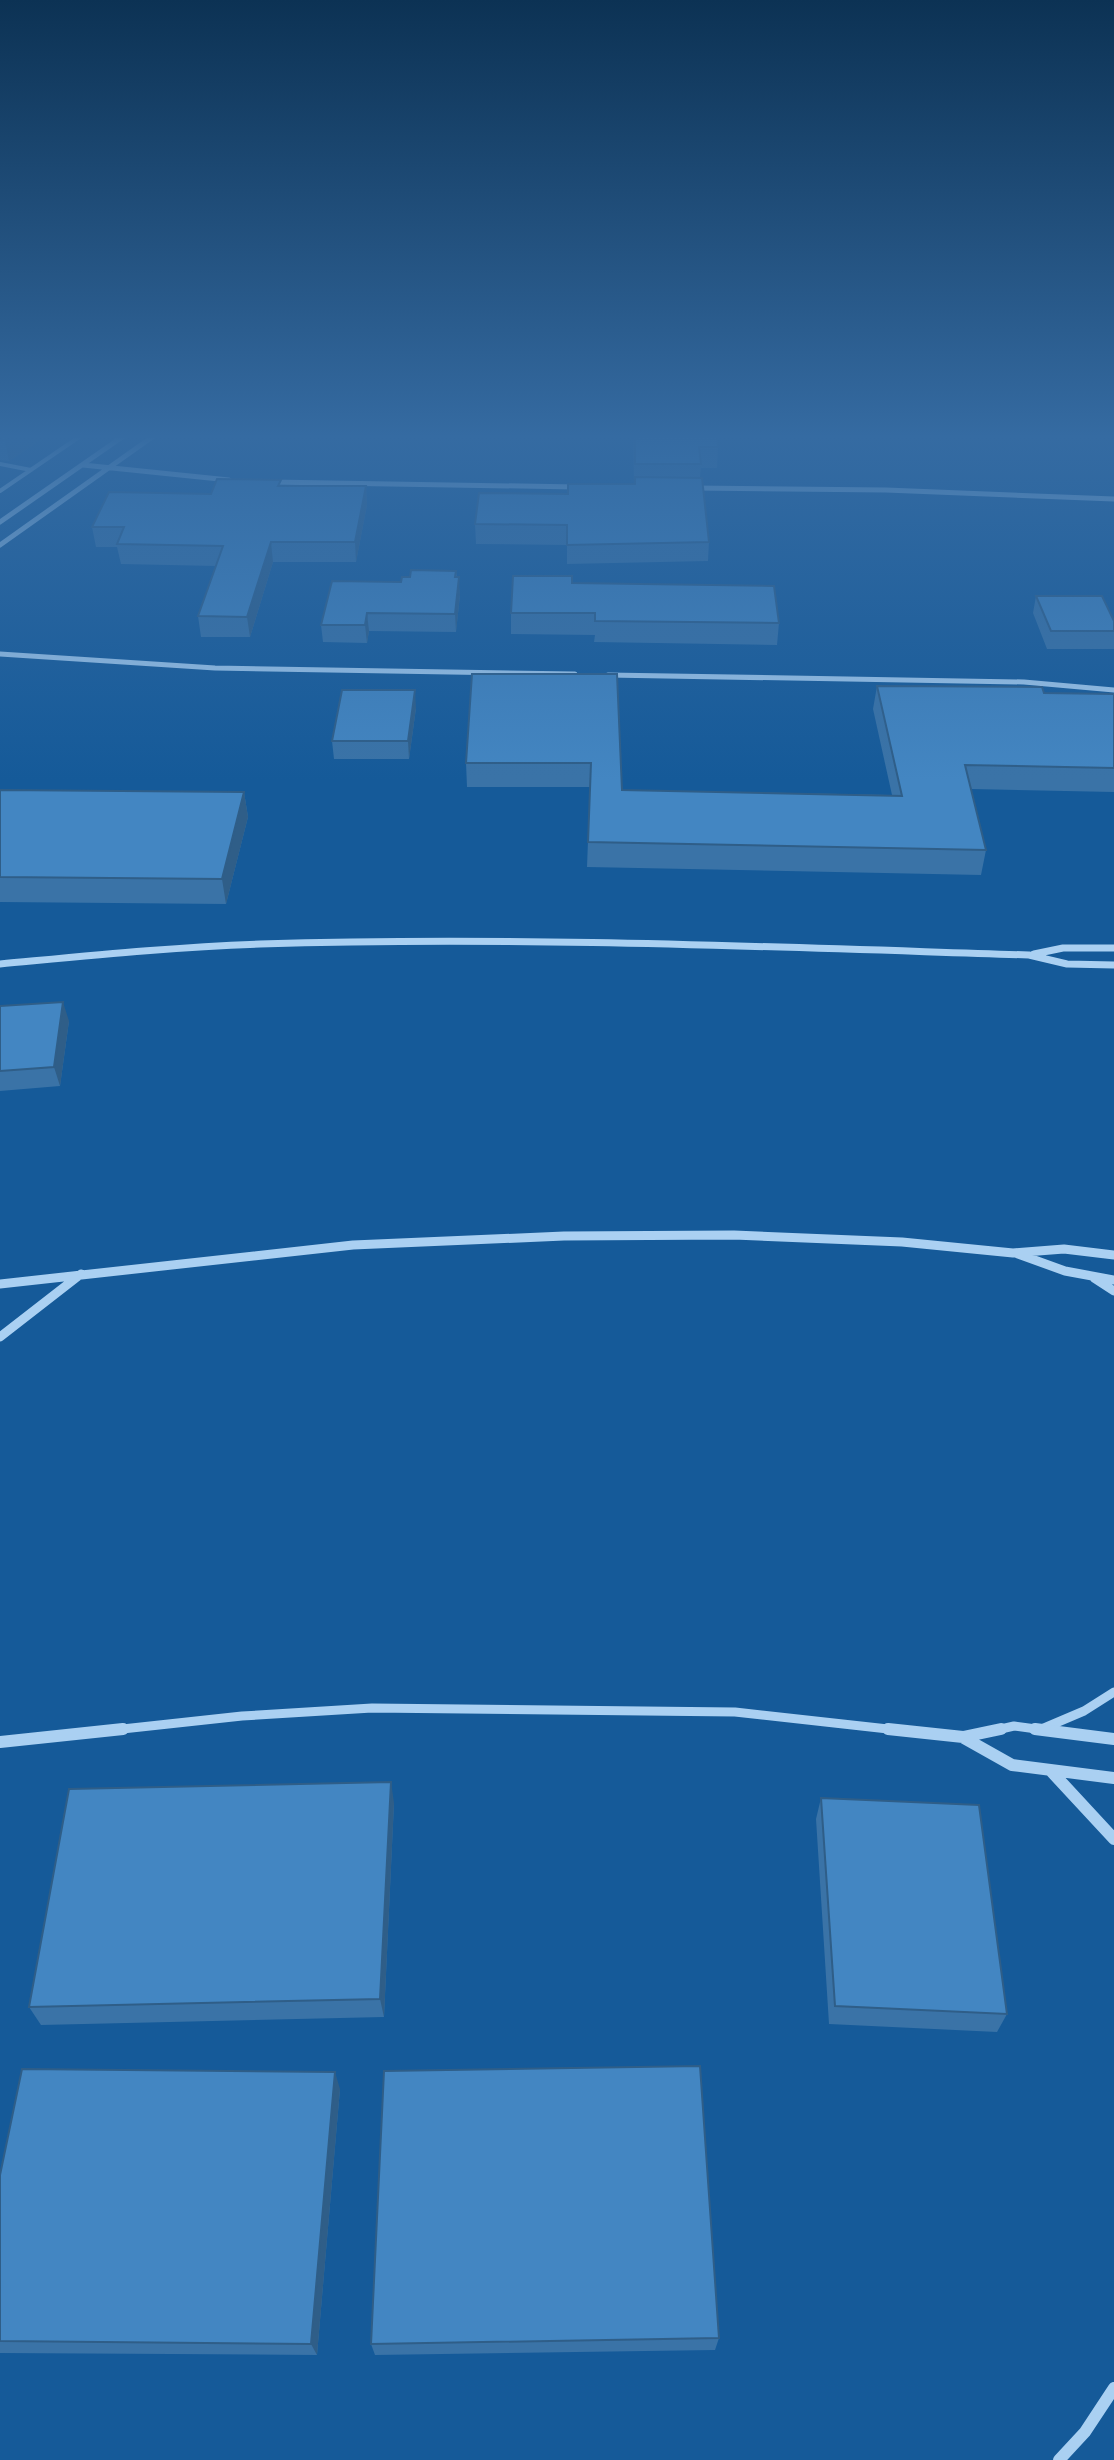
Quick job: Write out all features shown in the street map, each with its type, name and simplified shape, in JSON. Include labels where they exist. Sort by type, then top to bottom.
[{"type":"street","points":[[0,654],[88,663],[163,666],[589,674]]},
{"type":"street","points":[[605,675],[1024,682],[1114,690]]},
{"type":"street","points":[[0,964],[207,945],[333,942],[636,945],[1029,955],[1067,964],[1112,966]]},
{"type":"street","points":[[1029,955],[1063,948],[1114,948]]},
{"type":"street","points":[[0,1284],[353,1245],[564,1236],[764,1236],[902,1242],[1013,1253],[1064,1249],[1114,1253]]},
{"type":"street","points":[[1013,1253],[1065,1271],[1114,1280]]},
{"type":"street","points":[[0,1337],[82,1274]]},
{"type":"street","points":[[1091,1275],[1114,1291]]},
{"type":"street","points":[[1041,1730],[1084,1711],[1114,1692]]},
{"type":"street","points":[[0,1742],[242,1716],[372,1708],[735,1712],[963,1737],[1014,1726],[1114,1739]]},
{"type":"street","points":[[963,1737],[1012,1765],[1114,1778]]},
{"type":"street","points":[[1050,1770],[1114,1839]]},
{"type":"street","points":[[1059,2460],[1085,2432],[1114,2388]]},
{"type":"building","points":[[222,550],[269,550],[247,617],[198,616]]},
{"type":"building","points":[[411,570],[456,571],[455,577],[459,577],[455,614],[367,613],[365,625],[321,625],[332,581],[401,582],[402,577],[410,577]]},
{"type":"building","points":[[513,576],[572,576],[572,583],[774,586],[779,623],[595,621],[595,613],[511,613]]},
{"type":"building","points":[[1036,596],[1102,596],[1114,621],[1114,631],[1051,631]]},
{"type":"building","points":[[472,674],[617,674],[622,790],[902,796],[877,686],[1042,687],[1044,693],[1114,694],[1114,768],[965,765],[986,850],[588,842],[591,763],[466,763]]},
{"type":"building","points":[[342,690],[415,690],[408,741],[332,741]]},
{"type":"building","points":[[0,790],[244,792],[222,879],[0,877]]},
{"type":"building","points":[[63,1002],[54,1067],[0,1071],[0,1006]]},
{"type":"building","points":[[391,1782],[380,1999],[29,2007],[69,1789]]},
{"type":"building","points":[[821,1798],[979,1805],[1007,2014],[835,2006]]},
{"type":"building","points":[[700,2066],[719,2338],[371,2344],[384,2071]]},
{"type":"building","points":[[22,2069],[335,2072],[311,2344],[0,2341],[0,2175]]}]
